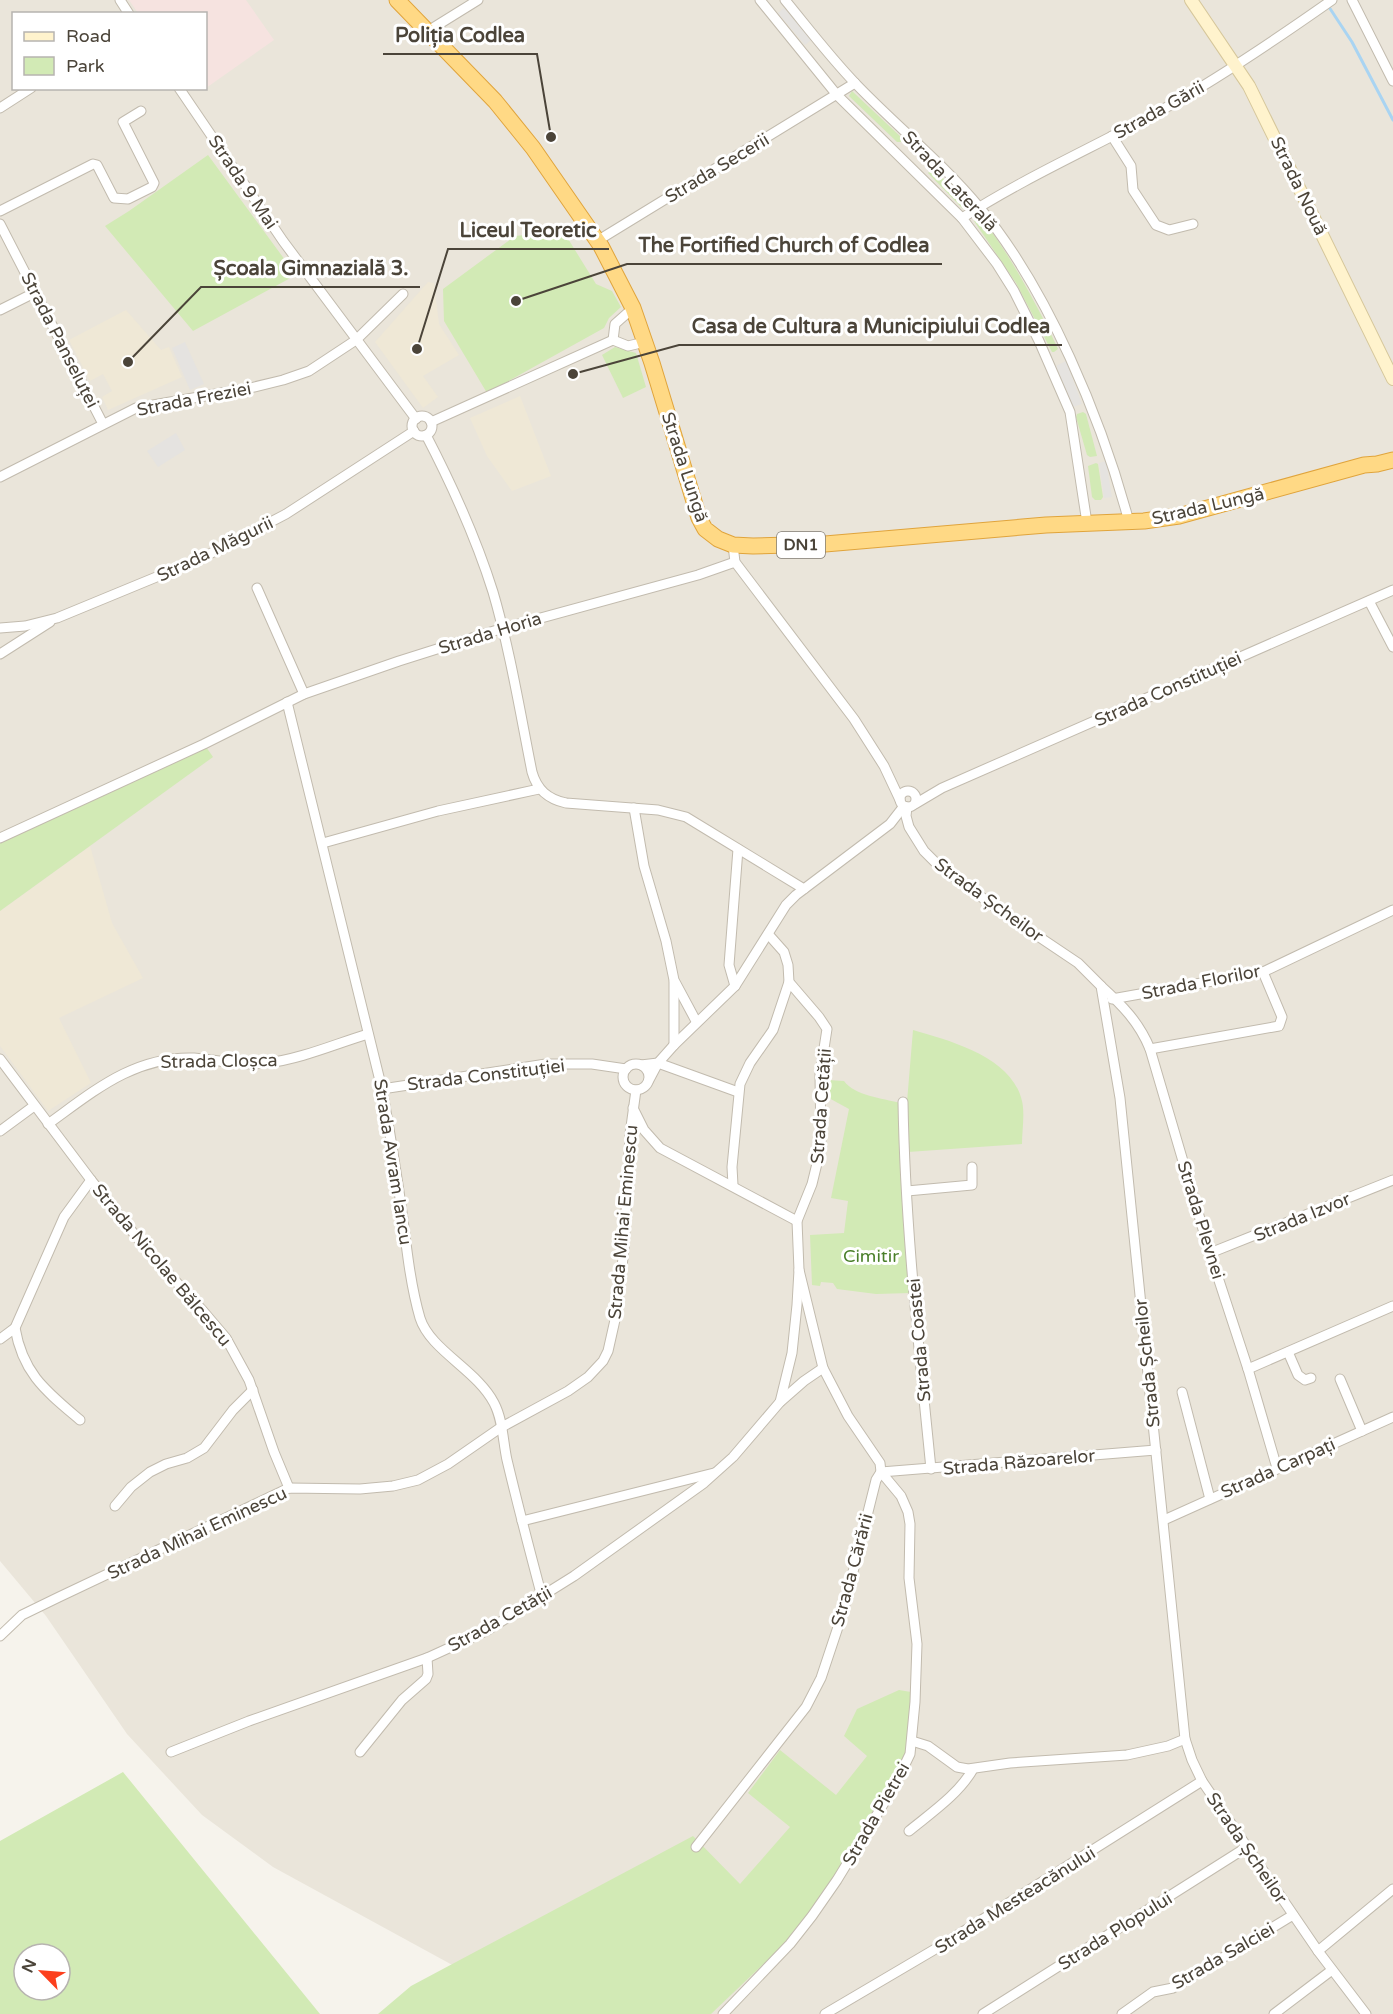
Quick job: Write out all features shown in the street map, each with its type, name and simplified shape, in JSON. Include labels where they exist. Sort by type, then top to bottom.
[{"type":"highway","name":"Strada Lungă","points":[[397,0],[495,101],[527,140],[597,241],[633,308],[699,518],[711,535],[733,545],[768,546],[1129,522],[1179,516],[1364,465],[1393,453]]},
{"type":"highway","name":"Strada Lungă","points":[[1364,465],[1393,460]]},
{"type":"main road","name":"Strada Nouă","points":[[1191,0],[1237,65],[1263,112],[1393,380]]},
{"type":"street","points":[[428,31],[478,0]]},
{"type":"street","name":"Strada Laterală","points":[[760,0],[837,95],[962,218],[992,256],[1014,291],[1050,364],[1070,412],[1087,523]]},
{"type":"street","name":"Strada Laterală","points":[[785,0],[855,83],[979,207],[1012,253],[1030,282],[1068,356],[1115,471],[1129,522]]},
{"type":"street","points":[[1352,0],[1393,81]]},
{"type":"street","name":"Strada Gării","points":[[962,218],[1168,106],[1237,65],[1331,1]]},
{"type":"street","name":"Strada Secerii","points":[[597,241],[855,83]]},
{"type":"street","points":[[0,108],[28,90]]},
{"type":"street","name":"Strada 9 Mai","points":[[180,90],[262,212],[416,419]]},
{"type":"street","points":[[0,211],[93,164],[97,165],[114,198],[128,199],[152,187],[154,183],[123,122],[141,111]]},
{"type":"street","points":[[1112,136],[1131,166],[1133,190],[1156,225],[1169,230],[1193,224]]},
{"type":"street","name":"Strada Panseluței","points":[[0,224],[103,424]]},
{"type":"street","points":[[0,310],[36,292]]},
{"type":"street","name":"Strada Freziei","points":[[0,477],[136,408],[250,388],[290,378],[317,366],[356,340],[404,294]]},
{"type":"street","points":[[613,340],[615,324],[633,308]]},
{"type":"street","points":[[430,422],[613,340],[628,346],[645,342]]},
{"type":"street","points":[[1050,364],[1068,356]]},
{"type":"street","points":[[1070,412],[1089,406]]},
{"type":"street","points":[[424,417],[430,422],[431,428],[426,435],[418,435],[414,431],[412,426],[416,419],[424,417]]},
{"type":"street","name":"Strada Măgurii","points":[[0,628],[25,626],[57,618],[153,579],[235,542],[286,514],[414,431]]},
{"type":"street","points":[[426,435],[469,526],[492,590],[532,772],[539,789],[560,802],[666,811],[686,817],[804,889]]},
{"type":"street","points":[[733,545],[735,562]]},
{"type":"street","name":"Strada Horia","points":[[0,838],[204,744],[304,694],[502,628],[698,575],[735,562]]},
{"type":"street","name":"Strada Șcheilor","points":[[735,562],[849,712],[906,804],[909,827],[924,851],[939,866],[1002,912],[1069,956],[1090,973],[1101,986],[1120,1098],[1185,1739],[1202,1782],[1318,1951],[1366,2014]]},
{"type":"street","points":[[257,588],[304,694]]},
{"type":"street","name":"Strada Constituției","points":[[649,1080],[658,1063],[674,1045],[696,1021],[735,986],[786,905],[890,825],[898,818],[906,804],[1393,590]]},
{"type":"street","points":[[1369,601],[1393,647]]},
{"type":"street","points":[[0,654],[57,618]]},
{"type":"street","name":"Strada Avram Iancu","points":[[287,702],[382,1089],[392,1142],[407,1252],[420,1317],[428,1334],[475,1376],[487,1390],[499,1414],[500,1428],[542,1597]]},
{"type":"street","name":"Strada Șcheilor","points":[[888,773],[911,791]]},
{"type":"street","name":"Strada Constituției","points":[[911,791],[942,788]]},
{"type":"street","points":[[323,843],[438,811],[539,789]]},
{"type":"street","points":[[911,791],[917,799],[906,804],[902,793],[911,791]]},
{"type":"street","points":[[634,808],[641,856],[666,941],[674,980],[674,1045]]},
{"type":"street","points":[[735,986],[729,965],[738,849]]},
{"type":"street","name":"Strada Florilor","points":[[1104,1001],[1263,972],[1393,910]]},
{"type":"street","points":[[733,1185],[732,1167],[738,1092],[750,1063],[773,1030],[789,982],[788,965],[784,952],[768,934]]},
{"type":"street","points":[[1150,1049],[1280,1026],[1282,1017],[1263,972]]},
{"type":"street","points":[[674,980],[696,1021]]},
{"type":"street","name":"Strada Cetății","points":[[780,1402],[793,1343],[799,1270],[797,1221],[812,1184],[821,1147],[820,1074],[827,1029],[789,982]]},
{"type":"street","name":"Strada Plevnei","points":[[1101,986],[1133,1017],[1150,1049],[1210,1253],[1278,1468]]},
{"type":"street","name":"Strada Cloșca","points":[[48,1124],[119,1075],[138,1066],[182,1059],[248,1064],[278,1061],[368,1034]]},
{"type":"street","name":"Strada Nicolae Bălcescu","points":[[0,1059],[91,1180],[163,1269],[216,1325],[237,1356],[254,1390],[274,1452],[289,1488]]},
{"type":"street","points":[[641,1065],[648,1072],[649,1080],[643,1088],[636,1090],[626,1084],[624,1076],[626,1069],[633,1065],[658,1063],[738,1092]]},
{"type":"street","name":"Strada Constituției","points":[[382,1089],[546,1064],[592,1064],[626,1069]]},
{"type":"street","name":"Strada Mihai Eminescu","points":[[0,1635],[22,1616],[50,1601],[289,1488],[360,1489],[393,1486],[418,1480],[448,1464],[500,1428],[568,1391],[588,1377],[603,1361],[608,1351],[620,1287],[636,1090]]},
{"type":"street","name":"Strada Coastei","points":[[903,1102],[907,1191],[931,1469]]},
{"type":"street","points":[[0,1131],[34,1106]]},
{"type":"street","points":[[633,1108],[644,1130],[660,1148],[797,1221]]},
{"type":"street","points":[[907,1191],[972,1185],[972,1167]]},
{"type":"street","points":[[0,1339],[15,1328],[64,1216],[91,1180]]},
{"type":"street","name":"Strada Izvor","points":[[1210,1253],[1393,1180]]},
{"type":"street","points":[[799,1270],[823,1368],[848,1416],[880,1463],[881,1472]]},
{"type":"street","points":[[1248,1369],[1393,1306]]},
{"type":"street","points":[[15,1328],[17,1342],[37,1382],[80,1420]]},
{"type":"street","points":[[1288,1352],[1298,1376],[1305,1380],[1311,1378]]},
{"type":"street","name":"Strada Cetății","points":[[171,1752],[249,1720],[427,1658],[486,1631],[542,1597],[663,1513],[717,1472],[780,1402],[823,1368]]},
{"type":"street","points":[[1340,1378],[1362,1431]]},
{"type":"street","points":[[115,1506],[131,1487],[150,1472],[166,1464],[187,1458],[204,1448],[233,1410],[254,1390]]},
{"type":"street","points":[[1182,1392],[1210,1499]]},
{"type":"street","name":"Strada Carpați","points":[[1164,1520],[1393,1417]]},
{"type":"street","name":"Strada Răzoarelor","points":[[881,1472],[1156,1450]]},
{"type":"street","points":[[522,1521],[717,1472]]},
{"type":"street","name":"Strada Pietrei","points":[[723,2014],[790,1944],[837,1880],[904,1770],[910,1754],[917,1644],[909,1578],[910,1524],[901,1496],[881,1472]]},
{"type":"street","name":"Strada Cărării","points":[[696,1847],[814,1694],[843,1612],[876,1480],[881,1472]]},
{"type":"street","points":[[360,1752],[402,1700],[426,1679],[427,1658]]},
{"type":"street","points":[[912,1741],[934,1749],[957,1767],[973,1769],[1010,1763],[1127,1755],[1168,1746],[1185,1739]]},
{"type":"street","points":[[909,1831],[959,1788],[973,1769]]},
{"type":"street","name":"Strada Mesteacănului","points":[[825,2014],[967,1930],[1202,1782]]},
{"type":"street","name":"Strada Plopului","points":[[982,2014],[1247,1847]]},
{"type":"street","points":[[1318,1951],[1393,1888]]},
{"type":"street","name":"Strada Salciei","points":[[1122,2014],[1153,1992],[1173,1988],[1293,1915]]},
{"type":"street","points":[[1274,2014],[1332,1970]]},
{"type":"shaded area","points":[[0,0],[1393,0],[1393,2014],[598,2014],[456,1967],[273,1867],[202,1815],[127,1734],[46,1616],[0,1561]]},
{"type":"shaded area","points":[[129,0],[246,0],[274,40],[207,87],[207,12],[137,12]]},
{"type":"shaded area","points":[[784,8],[811,40],[805,45],[778,13]]},
{"type":"shaded area","points":[[428,282],[434,283],[439,324],[459,355],[423,376],[438,397],[423,408],[375,342]]},
{"type":"shaded area","points":[[126,310],[161,350],[169,347],[182,377],[108,410],[102,397],[112,391],[103,374],[90,381],[69,340]]},
{"type":"shaded area","points":[[185,342],[204,384],[190,390],[172,348]]},
{"type":"shaded area","points":[[1066,361],[1082,404],[1073,407],[1056,366]]},
{"type":"shaded area","points":[[520,396],[551,476],[512,491],[487,456],[470,418]]},
{"type":"shaded area","points":[[176,433],[185,450],[158,467],[147,451]]},
{"type":"shaded area","points":[[1106,461],[1112,497],[1104,498],[1099,463]]},
{"type":"shaded area","points":[[90,846],[112,923],[143,978],[59,1018],[91,1083],[48,1111],[0,1046],[0,911]]},
{"type":"green space","points":[[852,91],[902,138],[901,142],[897,142],[849,96]]},
{"type":"green space","points":[[208,155],[296,275],[193,331],[105,226]]},
{"type":"green space","points":[[933,168],[968,204],[968,208],[963,209],[928,173]]},
{"type":"green space","points":[[976,216],[996,237],[1008,256],[1058,349],[1054,352],[1016,283],[974,221]]},
{"type":"green space","points":[[562,229],[596,284],[612,291],[621,307],[609,318],[604,328],[487,393],[444,321],[443,289],[515,236]]},
{"type":"green space","points":[[615,347],[636,353],[646,387],[623,398],[602,355]]},
{"type":"green space","points":[[1083,412],[1086,414],[1097,456],[1087,455],[1076,417],[1077,414]]},
{"type":"green space","points":[[1096,463],[1103,497],[1101,500],[1095,500],[1092,497],[1088,466]]},
{"type":"green space","points":[[204,744],[213,757],[0,911],[0,840]]},
{"type":"green space","points":[[913,1030],[978,1053],[1006,1073],[1016,1086],[1022,1101],[1022,1144],[908,1152],[907,1102]]},
{"type":"green space","name":"Cimitir","points":[[828,1080],[844,1081],[862,1093],[900,1103],[911,1293],[876,1294],[837,1289],[833,1283],[821,1282],[820,1286],[812,1285],[810,1235],[844,1233],[848,1201],[831,1198],[849,1109],[827,1097]]},
{"type":"green space","points":[[899,1690],[911,1692],[908,1742],[903,1765],[836,1875],[792,1937],[711,2014],[378,2014],[411,1986],[693,1836],[740,1884],[790,1827],[748,1793],[780,1750],[836,1795],[867,1756],[844,1736],[857,1709]]},
{"type":"green space","points":[[123,1772],[320,2014],[0,2014],[0,1841]]},
{"type":"waterway","points":[[1327,4],[1352,42],[1393,120]]},
{"type":"place","name":"Poliția Codlea","points":[[551,137]]},
{"type":"place","name":"The Fortified Church of Codlea","points":[[516,301]]},
{"type":"place","name":"Liceul Teoretic","points":[[417,349]]},
{"type":"place","name":"Școala Gimnazială 3.","points":[[128,362]]},
{"type":"place","name":"Casa de Cultura a Municipiului Codlea","points":[[573,374]]}]
